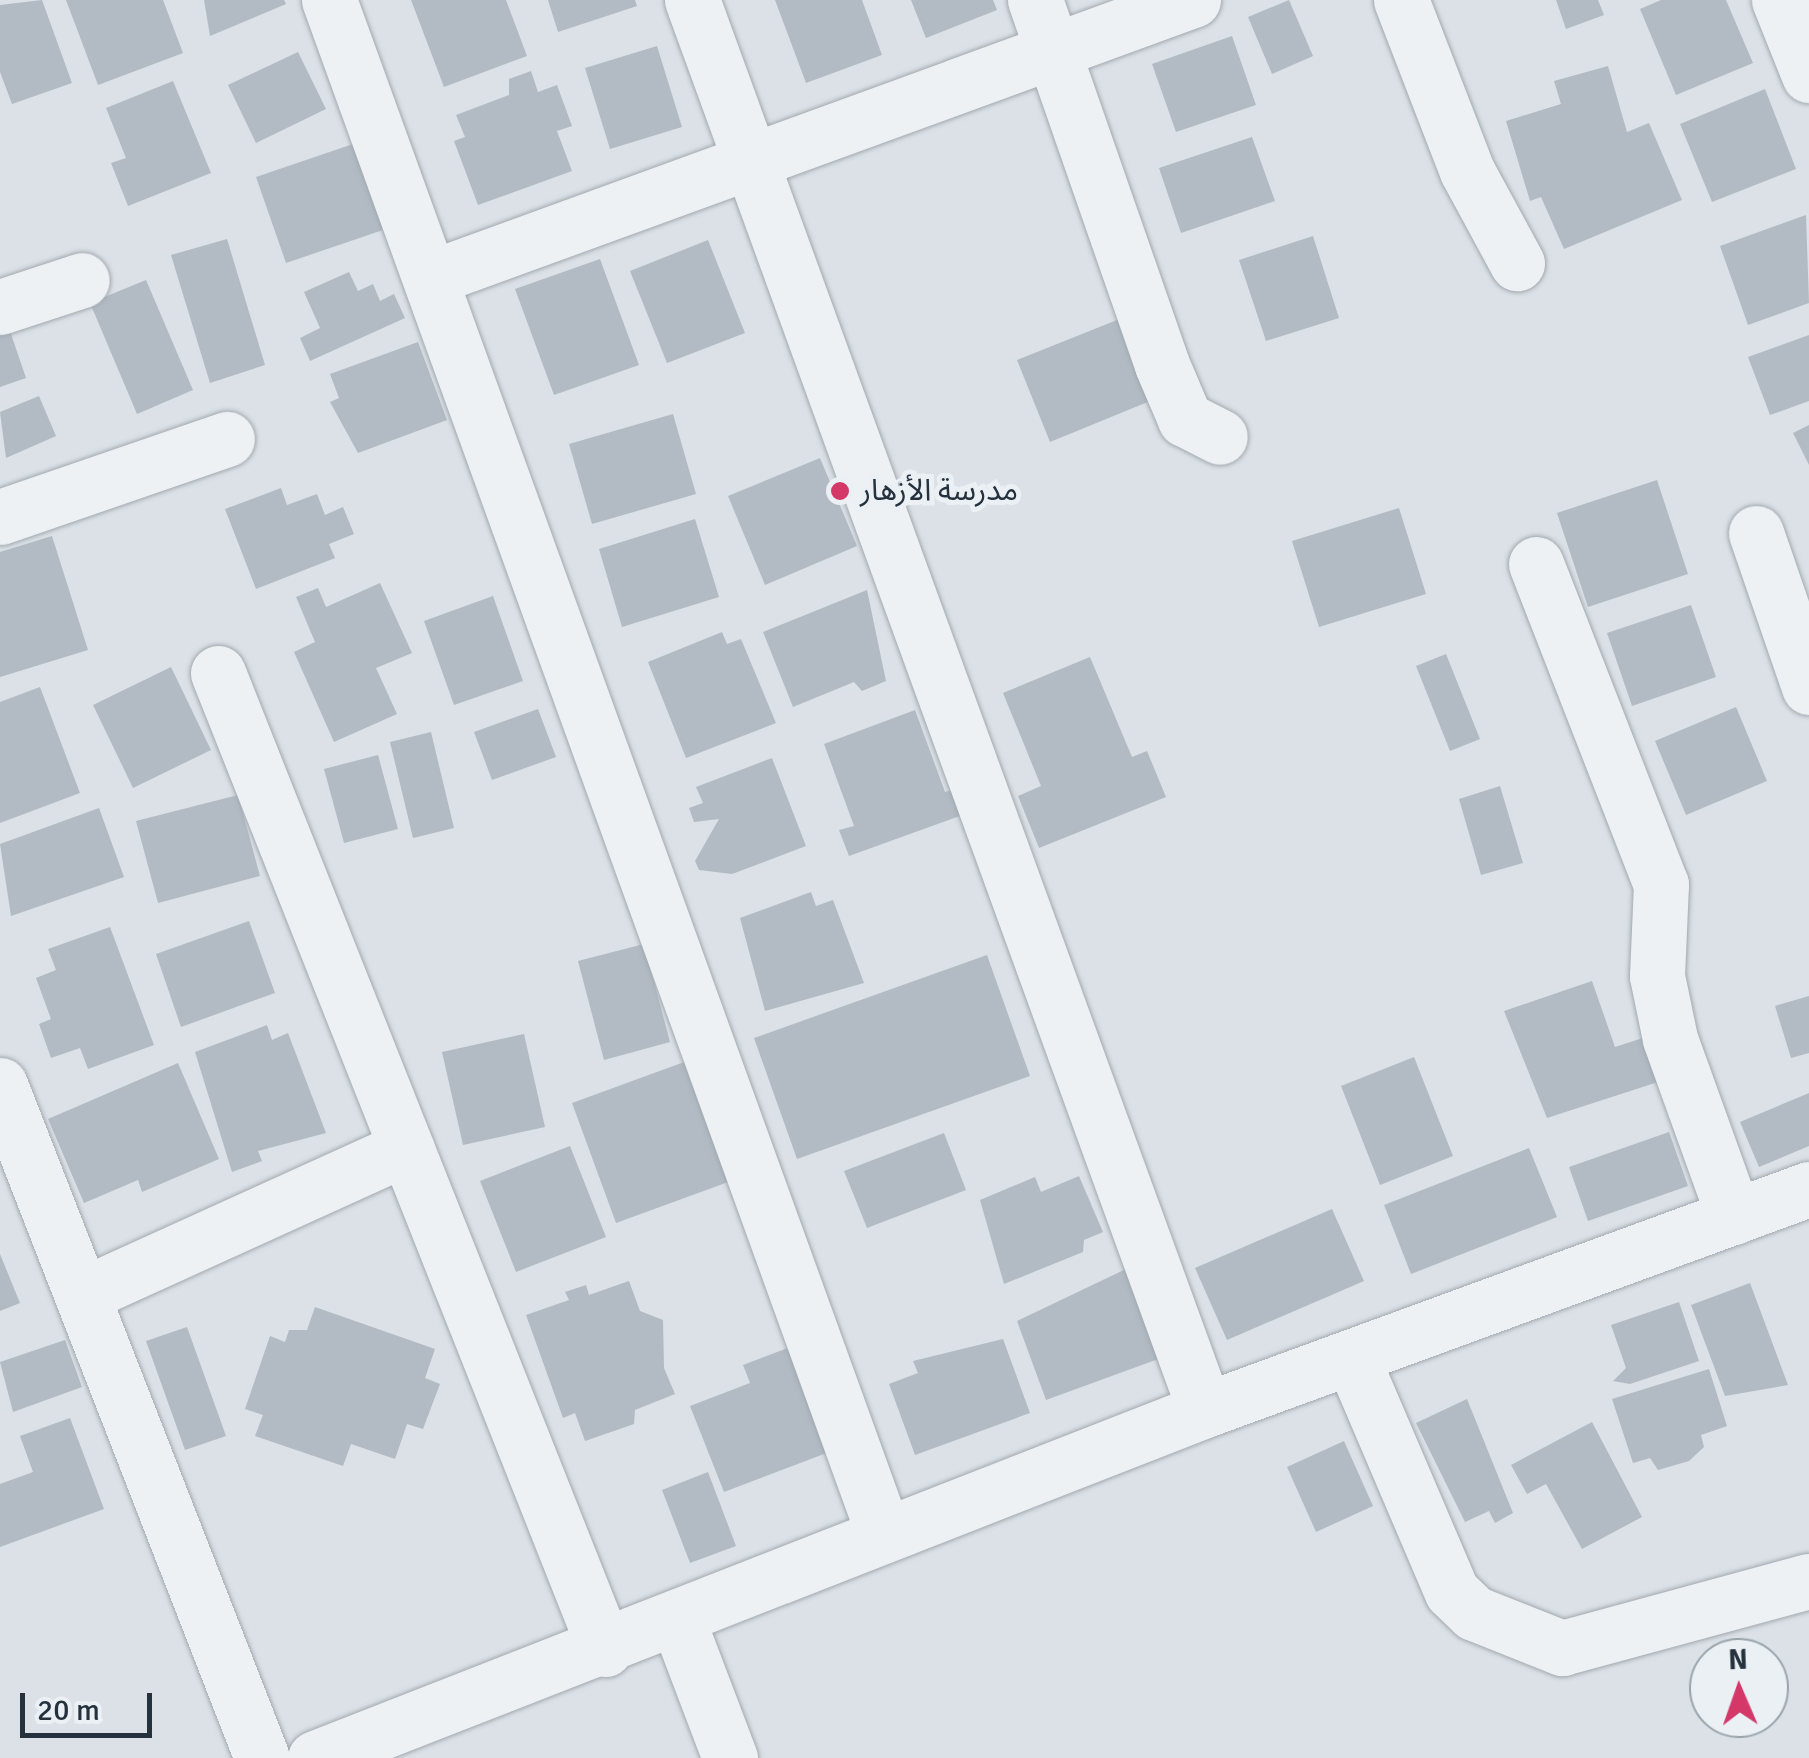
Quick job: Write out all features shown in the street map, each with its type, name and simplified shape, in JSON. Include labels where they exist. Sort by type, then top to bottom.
[{"type":"street","points":[[330,0],[884,1535]]},
{"type":"street","points":[[692,0],[1205,1410]]},
{"type":"street","points":[[1035,0],[1185,420],[1220,437]]},
{"type":"street","points":[[432,277],[1193,0]]},
{"type":"street","points":[[1401,0],[1466,172],[1516,263]]},
{"type":"street","points":[[1779,0],[1809,75]]},
{"type":"street","points":[[0,307],[82,280]]},
{"type":"street","points":[[0,517],[226,439]]},
{"type":"street","points":[[1756,532],[1809,687]]},
{"type":"street","points":[[1536,564],[1661,884],[1658,976],[1670,1039],[1734,1217]]},
{"type":"street","points":[[218,673],[605,1649]]},
{"type":"street","points":[[0,1085],[262,1758]]},
{"type":"street","points":[[82,1295],[406,1148]]},
{"type":"street","points":[[315,1758],[678,1621],[884,1535],[1205,1410],[1809,1189]]},
{"type":"street","points":[[1352,1358],[1452,1592],[1474,1614],[1562,1648],[1809,1581]]},
{"type":"street","points":[[678,1621],[730,1758]]},
{"type":"building","points":[[42,0],[72,83],[12,104],[0,72],[0,5]]},
{"type":"building","points":[[66,0],[163,0],[183,53],[98,85]]},
{"type":"building","points":[[204,0],[284,0],[286,4],[210,36]]},
{"type":"building","points":[[411,0],[506,0],[527,56],[444,87]]},
{"type":"building","points":[[548,0],[635,0],[637,6],[558,32]]},
{"type":"building","points":[[775,0],[862,0],[882,55],[806,83]]},
{"type":"building","points":[[911,0],[993,0],[997,10],[926,38]]},
{"type":"building","points":[[1289,0],[1313,56],[1272,74],[1248,17]]},
{"type":"building","points":[[1556,0],[1598,0],[1604,15],[1566,29]]},
{"type":"building","points":[[1661,0],[1726,0],[1753,63],[1676,95],[1640,9]]},
{"type":"building","points":[[1232,36],[1256,105],[1176,132],[1152,64]]},
{"type":"building","points":[[657,46],[682,127],[610,149],[585,68]]},
{"type":"building","points":[[298,52],[326,109],[256,143],[228,85]]},
{"type":"building","points":[[1608,66],[1627,132],[1649,123],[1682,200],[1564,249],[1541,197],[1530,201],[1506,121],[1561,104],[1554,81]]},
{"type":"building","points":[[531,71],[538,92],[557,85],[572,126],[557,131],[572,171],[478,205],[454,141],[465,137],[456,115],[509,95],[509,79]]},
{"type":"building","points":[[173,81],[211,173],[128,206],[111,163],[126,158],[106,108]]},
{"type":"building","points":[[1765,89],[1796,169],[1712,202],[1680,124]]},
{"type":"building","points":[[1252,137],[1275,201],[1181,233],[1159,168]]},
{"type":"building","points":[[353,144],[383,230],[286,263],[256,177]]},
{"type":"building","points":[[1806,215],[1809,303],[1748,325],[1720,246]]},
{"type":"building","points":[[1313,236],[1339,318],[1266,341],[1239,260]]},
{"type":"building","points":[[227,239],[265,365],[210,383],[171,255]]},
{"type":"building","points":[[708,240],[745,333],[667,363],[630,271]]},
{"type":"building","points":[[600,259],[639,365],[554,395],[515,289]]},
{"type":"building","points":[[349,272],[358,291],[373,284],[380,301],[394,294],[405,318],[310,361],[300,338],[320,328],[304,292]]},
{"type":"building","points":[[146,280],[193,390],[137,414],[90,303]]},
{"type":"building","points":[[1122,318],[1155,399],[1050,442],[1017,360]]},
{"type":"building","points":[[8,325],[26,378],[0,387],[0,328]]},
{"type":"building","points":[[1809,335],[1809,401],[1770,415],[1748,357]]},
{"type":"building","points":[[418,342],[447,420],[358,453],[330,402],[339,398],[330,374]]},
{"type":"building","points":[[39,396],[56,436],[6,458],[0,412]]},
{"type":"building","points":[[673,414],[696,494],[592,524],[569,444]]},
{"type":"building","points":[[1809,425],[1809,465],[1793,433]]},
{"type":"building","points":[[820,458],[857,546],[765,585],[728,496]]},
{"type":"building","points":[[1657,480],[1688,574],[1588,607],[1557,513]]},
{"type":"building","points":[[281,488],[287,505],[317,494],[325,515],[343,507],[354,534],[329,544],[335,558],[256,589],[225,509]]},
{"type":"building","points":[[1399,508],[1426,594],[1319,627],[1292,541]]},
{"type":"building","points":[[695,519],[719,597],[622,627],[599,549]]},
{"type":"building","points":[[52,536],[88,650],[0,677],[0,552]]},
{"type":"building","points":[[380,583],[412,653],[376,668],[397,714],[334,742],[294,652],[315,642],[296,597],[318,588],[326,607]]},
{"type":"building","points":[[867,590],[886,681],[862,691],[854,682],[793,707],[763,632]]},
{"type":"building","points":[[493,596],[523,681],[454,705],[424,621]]},
{"type":"building","points":[[1691,605],[1716,677],[1632,706],[1607,633]]},
{"type":"building","points":[[722,632],[727,644],[741,639],[776,723],[686,758],[648,662]]},
{"type":"building","points":[[1446,654],[1480,739],[1450,751],[1416,666]]},
{"type":"building","points":[[1090,657],[1132,757],[1147,751],[1166,797],[1039,848],[1018,796],[1041,786],[1003,693]]},
{"type":"building","points":[[171,667],[211,750],[133,788],[93,705]]},
{"type":"building","points":[[40,687],[80,793],[0,823],[0,702]]},
{"type":"building","points":[[1736,707],[1767,781],[1686,815],[1655,741]]},
{"type":"building","points":[[538,709],[556,757],[492,780],[474,732]]},
{"type":"building","points":[[915,710],[945,792],[959,788],[968,813],[849,856],[839,830],[854,826],[824,744]]},
{"type":"building","points":[[431,732],[454,828],[413,838],[390,742]]},
{"type":"building","points":[[378,755],[398,829],[344,843],[324,769]]},
{"type":"building","points":[[772,758],[806,846],[732,874],[699,870],[695,861],[719,819],[694,822],[689,808],[703,803],[696,787]]},
{"type":"building","points":[[1500,786],[1523,863],[1481,875],[1459,799]]},
{"type":"building","points":[[238,795],[260,876],[158,903],[136,821]]},
{"type":"building","points":[[99,808],[124,877],[11,916],[0,844]]},
{"type":"building","points":[[811,892],[816,906],[833,900],[864,983],[765,1011],[740,918]]},
{"type":"building","points":[[249,921],[275,993],[181,1027],[156,954]]},
{"type":"building","points":[[110,927],[154,1045],[88,1069],[80,1048],[51,1058],[39,1024],[51,1019],[36,978],[56,970],[48,949]]},
{"type":"building","points":[[644,944],[670,1042],[604,1060],[578,961]]},
{"type":"building","points":[[987,955],[1030,1076],[797,1159],[754,1038]]},
{"type":"building","points":[[1592,981],[1615,1047],[1643,1038],[1658,1082],[1547,1118],[1504,1011]]},
{"type":"building","points":[[1809,996],[1809,1053],[1791,1058],[1775,1006]]},
{"type":"building","points":[[267,1025],[272,1040],[288,1033],[326,1133],[258,1151],[262,1161],[232,1172],[195,1052]]},
{"type":"building","points":[[524,1034],[545,1127],[463,1145],[442,1052]]},
{"type":"building","points":[[1414,1057],[1453,1156],[1380,1185],[1341,1086]]},
{"type":"building","points":[[687,1061],[731,1181],[616,1223],[572,1103]]},
{"type":"building","points":[[178,1063],[219,1159],[142,1192],[138,1180],[84,1203],[48,1119]]},
{"type":"building","points":[[1809,1093],[1809,1146],[1759,1167],[1740,1122]]},
{"type":"building","points":[[1669,1132],[1688,1186],[1588,1221],[1569,1167]]},
{"type":"building","points":[[944,1133],[966,1190],[867,1228],[844,1171]]},
{"type":"building","points":[[570,1146],[606,1237],[516,1272],[480,1181]]},
{"type":"building","points":[[1529,1148],[1557,1217],[1411,1274],[1384,1205]]},
{"type":"building","points":[[1079,1176],[1103,1232],[1084,1240],[1083,1252],[1004,1284],[980,1200],[1035,1177],[1041,1192]]},
{"type":"building","points":[[1332,1209],[1364,1281],[1227,1340],[1195,1268]]},
{"type":"building","points":[[0,1254],[20,1303],[0,1311]]},
{"type":"building","points":[[1128,1268],[1161,1358],[1046,1400],[1017,1321]]},
{"type":"building","points":[[629,1281],[640,1311],[663,1320],[664,1368],[675,1394],[635,1410],[634,1424],[585,1441],[575,1413],[563,1418],[526,1315],[569,1300],[565,1292],[586,1285],[589,1295]]},
{"type":"building","points":[[1750,1283],[1788,1385],[1725,1396],[1691,1305]]},
{"type":"building","points":[[1679,1302],[1699,1361],[1630,1384],[1613,1381],[1626,1368],[1611,1325]]},
{"type":"building","points":[[315,1307],[435,1349],[425,1378],[440,1384],[423,1429],[407,1424],[395,1459],[351,1444],[343,1466],[255,1436],[263,1415],[245,1409],[270,1336],[285,1342],[289,1330],[307,1330]]},
{"type":"building","points":[[187,1327],[226,1436],[185,1450],[146,1341]]},
{"type":"building","points":[[1003,1339],[1030,1413],[915,1455],[889,1384],[918,1373],[913,1361]]},
{"type":"building","points":[[65,1340],[82,1387],[13,1412],[0,1362]]},
{"type":"building","points":[[793,1346],[845,1446],[724,1492],[690,1406],[750,1383],[743,1365]]},
{"type":"building","points":[[1709,1369],[1727,1426],[1701,1435],[1704,1447],[1689,1461],[1658,1470],[1650,1458],[1633,1463],[1612,1399]]},
{"type":"building","points":[[1467,1399],[1513,1513],[1495,1523],[1489,1511],[1465,1522],[1416,1423]]},
{"type":"building","points":[[70,1418],[104,1509],[0,1547],[0,1484],[33,1472],[20,1436]]},
{"type":"building","points":[[1592,1422],[1642,1517],[1582,1549],[1546,1484],[1527,1494],[1511,1465]]},
{"type":"building","points":[[1344,1441],[1373,1506],[1316,1532],[1287,1467]]},
{"type":"building","points":[[708,1472],[736,1546],[690,1563],[662,1490]]},
{"type":"place","name":"مدرسة الأزهار","points":[[840,491]]}]
